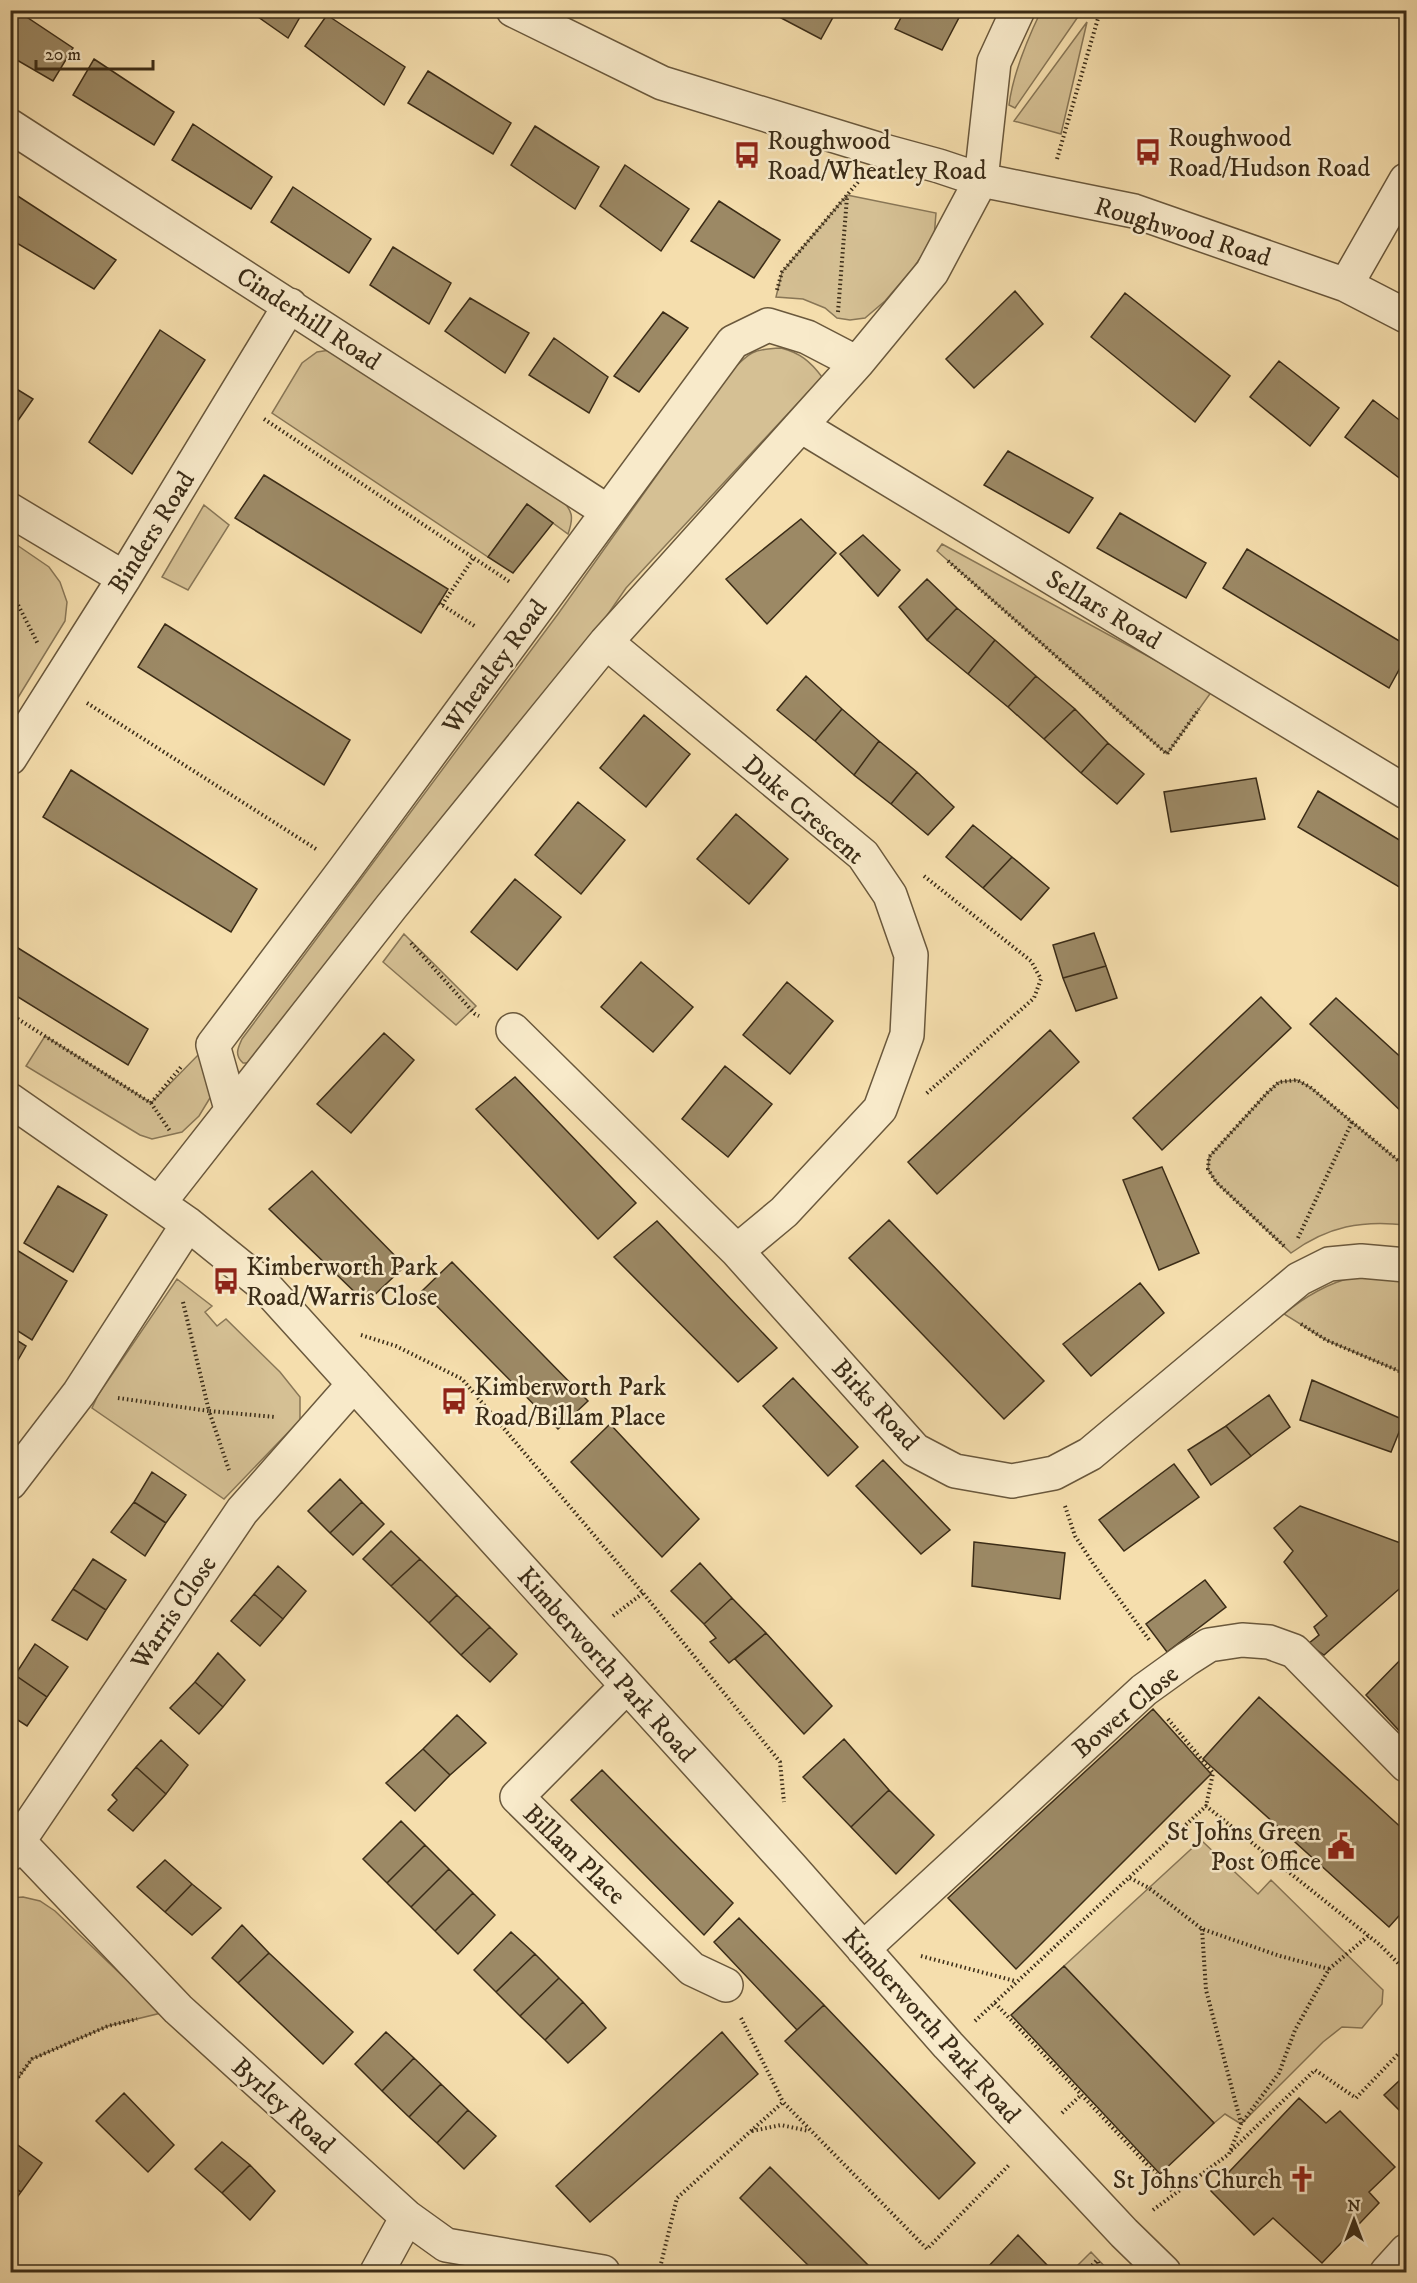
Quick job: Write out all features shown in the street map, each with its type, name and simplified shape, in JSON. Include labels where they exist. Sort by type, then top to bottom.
[{"type":"street","name":"Roughwood Road","points":[[513,10],[662,83],[981,180],[1134,211],[1346,285],[1407,316]]},
{"type":"street","points":[[159,1203],[391,907],[606,642],[801,426],[846,357],[932,272],[981,180],[994,62],[1018,10]]},
{"type":"street","name":"Cinderhill Road","points":[[10,126],[607,511]]},
{"type":"street","points":[[1346,285],[1407,180]]},
{"type":"street","name":"Binders Road","points":[[10,758],[124,578],[290,305]]},
{"type":"street","points":[[768,325],[807,337],[846,357]]},
{"type":"street","name":"Wheatley Road","points":[[231,1109],[213,1045],[733,342],[768,325]]},
{"type":"street","name":"Sellars Road","points":[[801,426],[1407,792]]},
{"type":"street","points":[[10,510],[124,578]]},
{"type":"street","name":"Duke Crescent","points":[[606,642],[863,855],[890,896],[911,955],[907,1035],[880,1109],[784,1212],[737,1251]]},
{"type":"street","name":"Birks Road","points":[[513,1030],[737,1251],[915,1450],[955,1471],[1012,1481],[1054,1473],[1090,1454],[1299,1280],[1302,1263],[1329,1264],[1361,1261],[1407,1265]]},
{"type":"street","name":"Kimberworth Park Road","points":[[10,1100],[159,1203],[180,1237],[266,1287],[948,2045],[1124,2233],[1164,2272]]},
{"type":"street","points":[[10,1484],[79,1393],[180,1237]]},
{"type":"street","name":"Warris Close","points":[[15,1848],[242,1511],[354,1384]]},
{"type":"street","name":"Bower Close","points":[[863,1949],[1144,1690],[1209,1645],[1242,1640],[1269,1642],[1294,1651],[1407,1765]]},
{"type":"street","name":"Billam Place","points":[[627,1686],[517,1797],[692,1969],[726,1985]]},
{"type":"street","name":"Byrley Road","points":[[15,1848],[178,2009],[407,2217],[446,2245],[603,2272]]},
{"type":"street","points":[[377,2272],[407,2217]]},
{"type":"street","points":[[1387,2272],[1407,2251]]},
{"type":"path","points":[[1047,193],[1102,10]]},
{"type":"path","points":[[768,325],[782,272],[884,151]]},
{"type":"path","points":[[846,357],[847,195]]},
{"type":"path","points":[[232,399],[506,578]]},
{"type":"path","points":[[474,557],[441,604],[476,627]]},
{"type":"path","points":[[946,559],[1167,754],[1220,679]]},
{"type":"path","points":[[10,589],[57,683],[345,869]]},
{"type":"path","points":[[880,1109],[912,1106],[1035,998],[1041,979],[1031,961],[921,874]]},
{"type":"path","points":[[391,907],[405,937],[475,1014],[513,1030]]},
{"type":"path","points":[[10,1014],[151,1103],[181,1066]]},
{"type":"path","points":[[1352,1122],[1302,1263],[1216,1182],[1208,1169],[1209,1157],[1267,1093],[1279,1082],[1297,1080],[1310,1088],[1352,1122],[1407,1167]]},
{"type":"path","points":[[180,1237],[177,1280],[210,1411],[242,1511]]},
{"type":"path","points":[[1270,1304],[1326,1340],[1407,1374]]},
{"type":"path","points":[[353,1332],[396,1346],[462,1379],[643,1593],[780,1762],[784,1808]]},
{"type":"path","points":[[79,1393],[210,1411],[321,1422]]},
{"type":"path","points":[[1054,1473],[1075,1536],[1173,1670]]},
{"type":"path","points":[[948,2045],[1206,1806],[1213,1773],[1144,1690]]},
{"type":"path","points":[[1206,1806],[1368,1936],[1407,1971]]},
{"type":"path","points":[[1130,1878],[1149,1888],[1202,1929],[1280,1956],[1329,1969]]},
{"type":"path","points":[[1202,1929],[1206,1990],[1241,2124]]},
{"type":"path","points":[[1228,2154],[1241,2124],[1279,2073],[1295,2030],[1329,1969],[1368,1936]]},
{"type":"path","points":[[863,1949],[913,1954],[1016,1981]]},
{"type":"path","points":[[726,1985],[783,2102],[809,2131],[927,2248],[1035,2139]]},
{"type":"path","points":[[995,2003],[1174,2193]]},
{"type":"path","points":[[10,2088],[32,2059],[108,2026],[178,2009]]},
{"type":"path","points":[[1124,2233],[1228,2154],[1315,2070],[1356,2098],[1407,2046]]},
{"type":"path","points":[[659,2272],[677,2198],[783,2102]]},
{"type":"path","points":[[751,2131],[781,2125],[809,2131]]},
{"type":"path","points":[[1086,2272],[1098,2260]]},
{"type":"shaded area","points":[[1041,11],[1082,11],[1015,108],[1009,105],[1017,69]]},
{"type":"shaded area","points":[[1087,22],[1061,134],[1014,121]]},
{"type":"shaded area","points":[[847,195],[936,213],[934,238],[914,267],[885,301],[865,318],[850,320],[837,318],[825,308],[803,299],[776,297],[782,272]]},
{"type":"shaded area","points":[[781,348],[804,358],[822,377],[626,588],[590,640],[249,1063],[243,1063],[238,1054],[242,1039],[558,614],[731,371],[753,353],[764,349]]},
{"type":"shaded area","points":[[330,350],[560,498],[571,514],[568,534],[527,504],[488,557],[272,413],[302,363],[317,352]]},
{"type":"shaded area","points":[[204,505],[229,525],[188,590],[162,577]]},
{"type":"shaded area","points":[[11,541],[49,567],[60,582],[67,602],[65,621],[11,709]]},
{"type":"shaded area","points":[[942,544],[1212,691],[1167,754],[937,551]]},
{"type":"shaded area","points":[[404,934],[476,1006],[456,1025],[383,962]]},
{"type":"shaded area","points":[[45,1036],[151,1103],[200,1053],[202,1066],[213,1093],[199,1116],[182,1132],[152,1139],[140,1135],[26,1066]]},
{"type":"shaded area","points":[[1297,1080],[1310,1087],[1406,1167],[1406,1225],[1375,1223],[1346,1227],[1318,1237],[1291,1253],[1216,1182],[1208,1169],[1209,1157],[1279,1082]]},
{"type":"shaded area","points":[[1367,1275],[1406,1275],[1406,1374],[1326,1340],[1284,1314],[1300,1302],[1336,1282]]},
{"type":"shaded area","points":[[177,1279],[212,1306],[205,1312],[217,1326],[226,1319],[280,1372],[300,1397],[300,1420],[224,1499],[92,1408],[98,1395]]},
{"type":"shaded area","points":[[1201,1840],[1258,1894],[1271,1880],[1383,1990],[1382,2004],[1362,2028],[1342,2027],[1323,2042],[1241,2124],[1225,2114],[1214,2123],[1064,1966]]},
{"type":"shaded area","points":[[23,1897],[40,1901],[55,1911],[161,2013],[108,2026],[32,2059],[11,2088],[11,1898]]},
{"type":"shaded area","points":[[1091,2252],[1110,2272],[1071,2272]]},
{"type":"building","points":[[10,10],[16,10],[73,48],[53,81],[10,56]]},
{"type":"building","points":[[248,10],[304,10],[288,38]]},
{"type":"building","points":[[766,10],[837,10],[821,39]]},
{"type":"building","points":[[905,10],[963,10],[942,50],[895,29]]},
{"type":"building","points":[[327,15],[405,67],[384,105],[305,46]]},
{"type":"building","points":[[94,59],[174,112],[154,145],[73,95]]},
{"type":"building","points":[[428,71],[511,123],[493,154],[408,103]]},
{"type":"building","points":[[193,124],[272,177],[251,209],[172,160]]},
{"type":"building","points":[[535,126],[599,167],[575,209],[511,165]]},
{"type":"building","points":[[625,165],[689,209],[661,251],[600,206]]},
{"type":"building","points":[[293,187],[371,239],[349,273],[271,222]]},
{"type":"building","points":[[10,191],[116,260],[94,289],[10,239]]},
{"type":"building","points":[[719,201],[780,240],[754,278],[691,241]]},
{"type":"building","points":[[393,247],[451,283],[429,324],[370,285]]},
{"type":"building","points":[[1015,291],[1043,324],[974,388],[946,359]]},
{"type":"building","points":[[1125,293],[1230,376],[1195,422],[1091,337]]},
{"type":"building","points":[[470,298],[529,333],[505,373],[445,331]]},
{"type":"building","points":[[663,312],[688,328],[639,392],[614,376]]},
{"type":"building","points":[[160,330],[205,360],[132,474],[89,442]]},
{"type":"building","points":[[554,338],[608,377],[589,413],[529,375]]},
{"type":"building","points":[[1279,361],[1339,408],[1310,446],[1250,397]]},
{"type":"building","points":[[10,385],[33,399],[10,432]]},
{"type":"building","points":[[1373,400],[1406,425],[1406,483],[1345,437]]},
{"type":"building","points":[[1008,451],[1093,498],[1069,533],[984,485]]},
{"type":"building","points":[[264,475],[448,589],[421,633],[235,518]]},
{"type":"building","points":[[527,504],[553,523],[513,573],[488,557]]},
{"type":"building","points":[[1120,513],[1206,563],[1186,598],[1097,548]]},
{"type":"building","points":[[801,519],[836,553],[767,624],[726,579]]},
{"type":"building","points":[[863,535],[900,570],[878,596],[840,554]]},
{"type":"building","points":[[1247,549],[1406,645],[1406,657],[1389,688],[1223,588]]},
{"type":"building","points":[[927,579],[957,608],[927,640],[899,607]]},
{"type":"building","points":[[957,608],[995,640],[968,674],[927,640]]},
{"type":"building","points":[[165,624],[350,740],[324,785],[138,667]]},
{"type":"building","points":[[995,640],[1036,676],[1008,707],[968,674]]},
{"type":"building","points":[[806,676],[842,709],[815,741],[777,710]]},
{"type":"building","points":[[1036,676],[1075,709],[1044,739],[1008,707]]},
{"type":"building","points":[[842,709],[879,741],[854,775],[815,741]]},
{"type":"building","points":[[1075,709],[1108,743],[1081,773],[1044,739]]},
{"type":"building","points":[[644,715],[690,754],[646,807],[600,768]]},
{"type":"building","points":[[879,741],[917,772],[891,804],[854,775]]},
{"type":"building","points":[[1108,743],[1144,774],[1117,804],[1081,773]]},
{"type":"building","points":[[71,770],[257,889],[231,932],[43,817]]},
{"type":"building","points":[[917,772],[954,807],[928,835],[891,804]]},
{"type":"building","points":[[1256,778],[1265,819],[1171,832],[1164,792]]},
{"type":"building","points":[[1318,791],[1406,844],[1406,891],[1298,827]]},
{"type":"building","points":[[578,802],[625,840],[581,894],[535,855]]},
{"type":"building","points":[[736,814],[788,859],[749,904],[697,859]]},
{"type":"building","points":[[973,825],[1012,857],[983,888],[946,857]]},
{"type":"building","points":[[1012,857],[1049,888],[1021,920],[983,888]]},
{"type":"building","points":[[515,879],[561,917],[517,970],[471,932]]},
{"type":"building","points":[[1094,933],[1106,966],[1063,978],[1053,945]]},
{"type":"building","points":[[10,943],[148,1029],[128,1065],[10,992]]},
{"type":"building","points":[[641,962],[693,1007],[653,1052],[601,1007]]},
{"type":"building","points":[[1106,966],[1117,998],[1076,1011],[1063,978]]},
{"type":"building","points":[[787,982],[833,1021],[790,1074],[743,1035]]},
{"type":"building","points":[[1261,997],[1291,1028],[1162,1150],[1133,1118]]},
{"type":"building","points":[[1336,998],[1406,1062],[1406,1116],[1310,1024]]},
{"type":"building","points":[[1050,1030],[1079,1062],[937,1194],[908,1162]]},
{"type":"building","points":[[384,1033],[414,1060],[351,1133],[317,1104]]},
{"type":"building","points":[[725,1066],[772,1104],[728,1157],[682,1119]]},
{"type":"building","points":[[515,1077],[636,1203],[598,1239],[476,1109]]},
{"type":"building","points":[[1162,1167],[1199,1253],[1159,1270],[1123,1180]]},
{"type":"building","points":[[312,1171],[405,1266],[366,1303],[269,1209]]},
{"type":"building","points":[[58,1186],[107,1215],[73,1272],[24,1243]]},
{"type":"building","points":[[889,1220],[1044,1381],[1004,1419],[849,1258]]},
{"type":"building","points":[[657,1221],[777,1348],[738,1382],[614,1257]]},
{"type":"building","points":[[15,1249],[67,1281],[32,1340],[10,1326],[10,1258]]},
{"type":"building","points":[[452,1262],[588,1401],[558,1429],[422,1291]]},
{"type":"building","points":[[1140,1283],[1164,1313],[1091,1376],[1063,1344]]},
{"type":"building","points":[[10,1336],[26,1346],[10,1374]]},
{"type":"building","points":[[793,1378],[858,1447],[828,1476],[763,1406]]},
{"type":"building","points":[[1312,1380],[1404,1420],[1391,1452],[1300,1420]]},
{"type":"building","points":[[1269,1395],[1290,1427],[1251,1456],[1226,1426]]},
{"type":"building","points":[[610,1424],[699,1519],[662,1557],[571,1462]]},
{"type":"building","points":[[1226,1426],[1251,1456],[1211,1485],[1188,1450]]},
{"type":"building","points":[[883,1460],[950,1530],[921,1554],[856,1486]]},
{"type":"building","points":[[1174,1464],[1199,1497],[1124,1551],[1099,1520]]},
{"type":"building","points":[[152,1472],[186,1495],[166,1523],[134,1502]]},
{"type":"building","points":[[340,1479],[362,1502],[330,1533],[308,1511]]},
{"type":"building","points":[[134,1502],[166,1523],[145,1556],[111,1532]]},
{"type":"building","points":[[362,1502],[384,1524],[353,1555],[330,1533]]},
{"type":"building","points":[[1300,1506],[1406,1545],[1406,1583],[1324,1655],[1308,1644],[1319,1635],[1314,1627],[1327,1616],[1284,1562],[1293,1551],[1274,1528]]},
{"type":"building","points":[[391,1531],[420,1559],[391,1586],[363,1559]]},
{"type":"building","points":[[974,1542],[1065,1553],[1060,1599],[972,1586]]},
{"type":"building","points":[[93,1559],[126,1580],[106,1610],[73,1589]]},
{"type":"building","points":[[420,1559],[457,1595],[429,1623],[391,1586]]},
{"type":"building","points":[[700,1563],[732,1598],[704,1624],[671,1591]]},
{"type":"building","points":[[278,1566],[306,1591],[283,1619],[254,1594]]},
{"type":"building","points":[[1205,1580],[1226,1607],[1167,1652],[1146,1624]]},
{"type":"building","points":[[73,1589],[106,1610],[87,1640],[52,1620]]},
{"type":"building","points":[[254,1594],[283,1619],[260,1646],[231,1621]]},
{"type":"building","points":[[457,1595],[490,1627],[461,1655],[429,1623]]},
{"type":"building","points":[[732,1598],[766,1633],[729,1663],[710,1642],[716,1638],[704,1624]]},
{"type":"building","points":[[490,1627],[517,1654],[490,1682],[461,1655]]},
{"type":"building","points":[[766,1633],[832,1706],[804,1734],[735,1659]]},
{"type":"building","points":[[35,1644],[68,1667],[47,1697],[15,1675]]},
{"type":"building","points":[[218,1653],[245,1680],[223,1707],[195,1682]]},
{"type":"building","points":[[1406,1654],[1406,1738],[1366,1695]]},
{"type":"building","points":[[15,1675],[47,1697],[27,1726],[10,1715],[10,1681]]},
{"type":"building","points":[[195,1682],[223,1707],[199,1734],[170,1708]]},
{"type":"building","points":[[1259,1697],[1406,1832],[1406,1908],[1389,1927],[1203,1759]]},
{"type":"building","points":[[1153,1709],[1211,1774],[1016,1969],[948,1898]]},
{"type":"building","points":[[457,1715],[486,1743],[450,1775],[423,1749]]},
{"type":"building","points":[[844,1739],[889,1790],[851,1827],[803,1777]]},
{"type":"building","points":[[161,1740],[188,1765],[166,1794],[136,1767]]},
{"type":"building","points":[[423,1749],[450,1775],[415,1811],[386,1783]]},
{"type":"building","points":[[136,1767],[166,1794],[133,1831],[108,1810],[117,1800],[112,1795]]},
{"type":"building","points":[[602,1770],[733,1903],[704,1935],[571,1800]]},
{"type":"building","points":[[889,1790],[934,1835],[896,1874],[851,1827]]},
{"type":"building","points":[[401,1821],[425,1845],[387,1883],[363,1859]]},
{"type":"building","points":[[425,1845],[449,1869],[411,1907],[387,1883]]},
{"type":"building","points":[[165,1860],[192,1884],[165,1912],[137,1887]]},
{"type":"building","points":[[449,1869],[473,1893],[435,1931],[411,1907]]},
{"type":"building","points":[[192,1884],[221,1908],[192,1935],[165,1912]]},
{"type":"building","points":[[473,1893],[495,1915],[458,1954],[435,1931]]},
{"type":"building","points":[[739,1918],[824,2005],[797,2030],[714,1942]]},
{"type":"building","points":[[242,1925],[269,1953],[238,1983],[212,1958]]},
{"type":"building","points":[[511,1932],[535,1954],[496,1992],[474,1970]]},
{"type":"building","points":[[269,1953],[353,2032],[323,2064],[238,1983]]},
{"type":"building","points":[[535,1954],[559,1978],[520,2016],[496,1992]]},
{"type":"building","points":[[1064,1966],[1214,2123],[1160,2174],[1011,2015]]},
{"type":"building","points":[[559,1978],[583,2002],[545,2040],[520,2016]]},
{"type":"building","points":[[583,2002],[606,2028],[568,2063],[545,2040]]},
{"type":"building","points":[[824,2005],[975,2163],[939,2199],[785,2041]]},
{"type":"building","points":[[386,2032],[414,2058],[382,2091],[355,2064]]},
{"type":"building","points":[[722,2032],[758,2074],[590,2222],[556,2186]]},
{"type":"building","points":[[414,2058],[441,2084],[409,2117],[382,2091]]},
{"type":"building","points":[[1400,2080],[1406,2086],[1406,2104],[1399,2110],[1384,2095]]},
{"type":"building","points":[[441,2084],[468,2110],[437,2143],[409,2117]]},
{"type":"building","points":[[124,2093],[174,2145],[148,2172],[96,2121]]},
{"type":"building","name":"St Johns Church","points":[[1299,2098],[1326,2123],[1340,2111],[1395,2167],[1369,2192],[1379,2203],[1322,2263],[1273,2218],[1254,2235],[1211,2191]]},
{"type":"building","points":[[468,2110],[496,2136],[464,2169],[437,2143]]},
{"type":"building","points":[[11,2140],[42,2163],[21,2192],[10,2185]]},
{"type":"building","points":[[222,2142],[250,2165],[222,2193],[195,2169]]},
{"type":"building","points":[[250,2165],[275,2191],[250,2220],[222,2193]]},
{"type":"building","points":[[770,2167],[875,2272],[815,2272],[740,2198]]},
{"type":"building","points":[[10,2185],[21,2192],[10,2207]]},
{"type":"building","points":[[1018,2235],[1048,2266],[1041,2272],[992,2272],[987,2268]]},
{"type":"place","name":"Roughwood Road/Hudson Road","points":[[1148,152]]},
{"type":"place","name":"Roughwood Road/Wheatley Road","points":[[747,155]]},
{"type":"place","name":"Kimberworth Park Road/Warris Close","points":[[226,1281]]},
{"type":"place","name":"Kimberworth Park Road/Billam Place","points":[[454,1401]]},
{"type":"place","name":"St Johns Green Post Office","points":[[1341,1846]]},
{"type":"place","name":"St Johns Church","points":[[1302,2179]]}]
